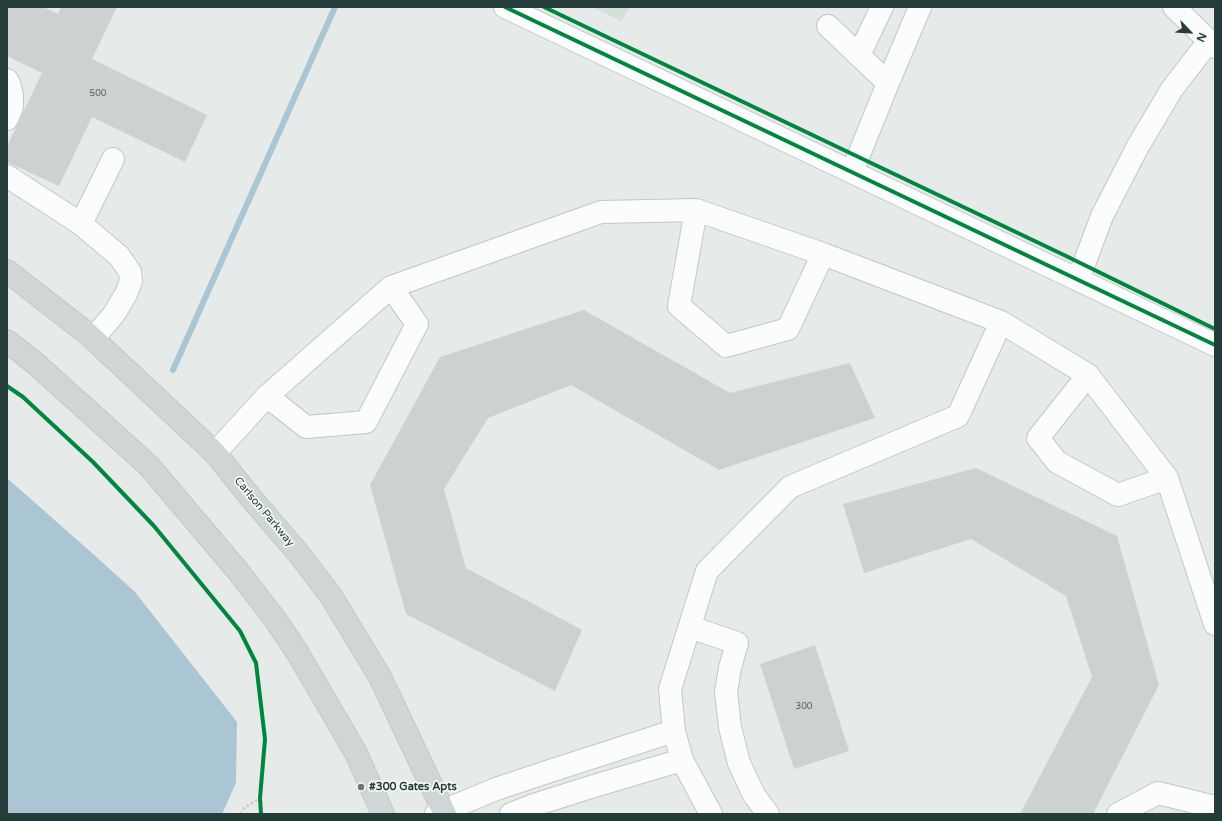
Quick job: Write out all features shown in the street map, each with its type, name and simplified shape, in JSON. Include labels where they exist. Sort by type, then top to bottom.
[{"type":"main road","name":"Carlson Parkway","points":[[7,271],[93,340],[214,453],[298,554],[331,596],[380,677],[442,813]]},
{"type":"main road","points":[[7,341],[36,364],[149,466],[205,530],[237,570],[275,619],[297,652],[356,753],[383,814]]},
{"type":"street","points":[[505,7],[1078,280],[1212,336]]},
{"type":"street","points":[[859,55],[882,7]]},
{"type":"street","points":[[852,172],[920,7]]},
{"type":"street","points":[[1078,280],[1102,216],[1138,146],[1172,89],[1212,44],[1174,7]]},
{"type":"street","points":[[828,26],[888,83]]},
{"type":"street","points":[[7,80],[12,95],[12,107],[7,119]]},
{"type":"street","points":[[81,224],[113,159]]},
{"type":"street","points":[[7,176],[81,224],[118,256],[130,272],[131,281],[126,294],[114,314],[93,340]]},
{"type":"street","points":[[696,210],[679,306],[726,346],[788,329],[823,254]]},
{"type":"street","points":[[214,453],[267,396],[392,286],[601,212],[696,210],[823,254],[1001,322],[1088,375],[1167,478],[1215,624]]},
{"type":"street","points":[[267,396],[306,427],[366,422],[417,324],[392,286]]},
{"type":"street","points":[[711,814],[682,760],[674,731],[670,689],[708,571],[790,487],[958,416],[1001,322]]},
{"type":"street","points":[[1088,375],[1038,438],[1057,462],[1118,496],[1167,478]]},
{"type":"street","points":[[690,627],[737,643],[730,668],[726,692],[730,727],[739,763],[754,795],[768,814]]},
{"type":"street","points":[[442,813],[522,780],[674,731]]},
{"type":"street","points":[[511,814],[594,786],[682,760]]},
{"type":"street","points":[[1118,814],[1158,793],[1215,807]]},
{"type":"path","points":[[261,791],[261,806]]},
{"type":"path","points":[[241,814],[244,808],[260,798]]},
{"type":"green space","points":[[592,7],[630,7],[621,21]]},
{"type":"water","points":[[7,478],[135,592],[237,722],[236,783],[222,814],[7,814]]},
{"type":"building","points":[[7,7],[43,7],[58,14],[61,7],[117,7],[92,59],[207,115],[185,162],[92,117],[59,186],[7,162],[7,146],[42,73],[7,56]]},
{"type":"building","points":[[584,310],[730,393],[850,363],[875,418],[719,470],[571,385],[488,418],[444,489],[466,568],[582,630],[555,691],[406,614],[370,485],[440,357]]},
{"type":"building","points":[[976,468],[1117,536],[1159,685],[1093,814],[1020,814],[1092,677],[1066,596],[971,539],[864,573],[843,504]]},
{"type":"building","points":[[815,645],[849,751],[794,769],[760,664]]},
{"type":"waterway","points":[[173,370],[335,7]]},
{"type":"cycle path","points":[[505,7],[1215,345]]},
{"type":"cycle path","points":[[544,7],[1064,255],[1215,329]]},
{"type":"cycle path","points":[[7,386],[23,397],[93,462],[154,526],[240,631],[256,663],[265,739],[260,798],[261,814]]},
{"type":"place","name":"#300 Gates Apts","points":[[361,787]]}]
